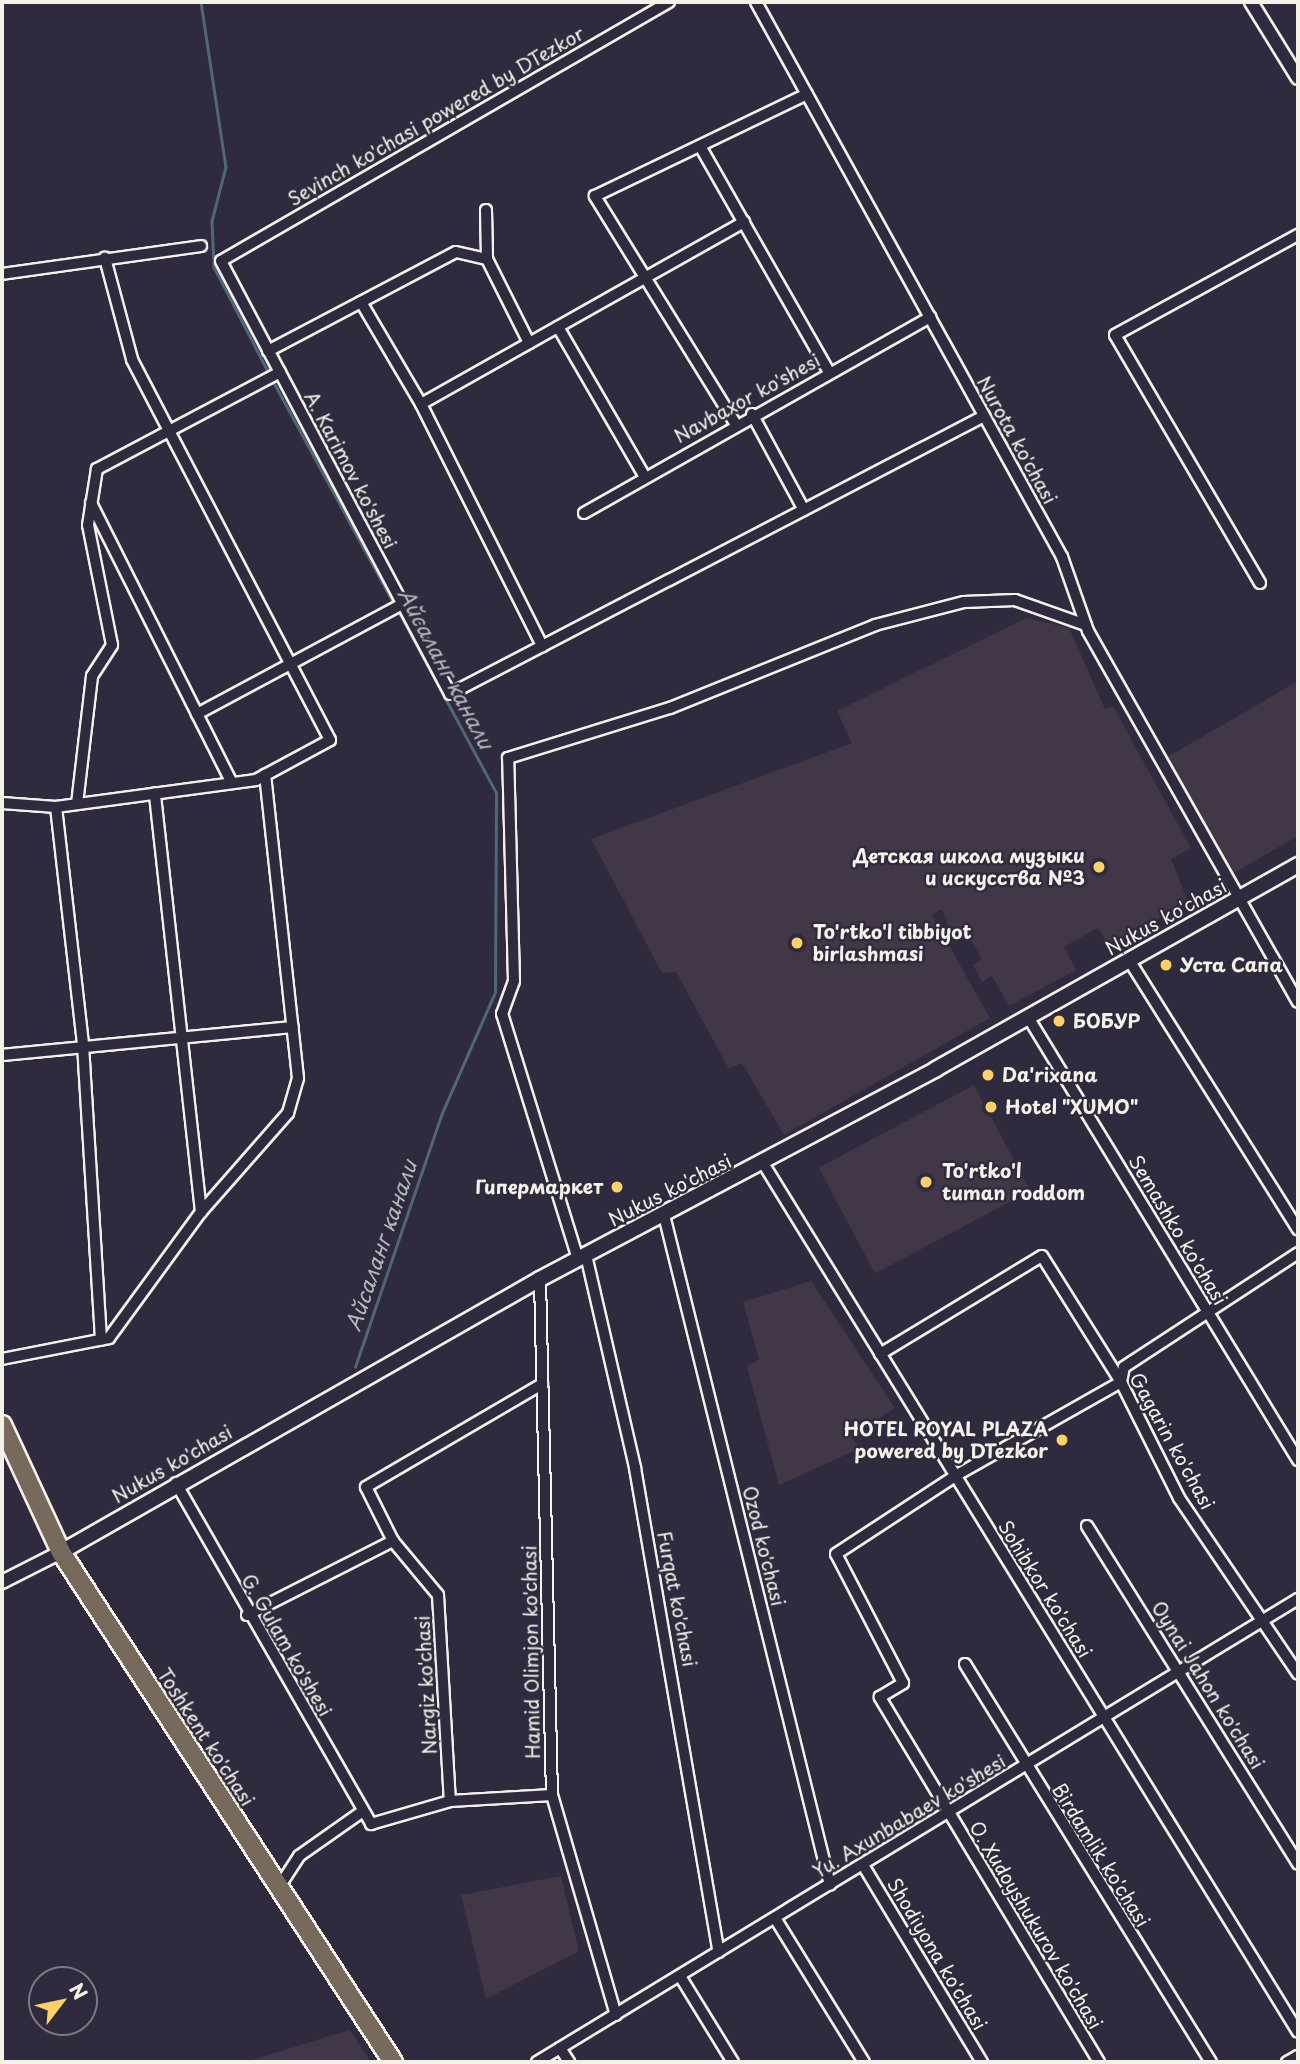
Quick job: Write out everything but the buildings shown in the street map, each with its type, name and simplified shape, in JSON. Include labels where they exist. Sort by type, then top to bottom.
[{"type":"highway","name":"Toshkent ko'chasi","points":[[2,1425],[61,1552],[393,2062]]},
{"type":"main road","name":"Nukus ko'chasi","points":[[61,1552],[176,1483],[540,1279],[763,1163],[1298,864]]},
{"type":"street","name":"Sevinch ko'chasi powered by DTezkor","points":[[221,261],[669,2]]},
{"type":"street","name":"Nurota ko'chasi","points":[[756,2],[1062,557],[1086,625],[1236,900],[1298,1002]]},
{"type":"street","points":[[1251,2],[1298,78]]},
{"type":"street","points":[[735,423],[643,279],[595,196],[807,94]]},
{"type":"street","points":[[700,146],[830,372]]},
{"type":"street","points":[[486,210],[487,259],[529,343]]},
{"type":"street","points":[[421,404],[744,222]]},
{"type":"street","points":[[1260,583],[1115,335],[1298,235]]},
{"type":"street","points":[[2,274],[201,246]]},
{"type":"street","points":[[268,351],[456,251],[487,259]]},
{"type":"street","points":[[2,803],[56,807],[232,783],[265,775],[330,740],[288,665],[132,359],[106,258]]},
{"type":"street","name":"A. Karimov ko'shesi","points":[[221,261],[450,695],[542,646]]},
{"type":"street","points":[[361,302],[421,404],[542,646],[984,416]]},
{"type":"street","name":"Navbaxor ko'shesi","points":[[584,513],[735,423],[930,317]]},
{"type":"street","points":[[558,327],[645,477]]},
{"type":"street","points":[[77,804],[92,676],[112,645],[88,525],[97,469],[280,372]]},
{"type":"street","points":[[752,414],[804,510]]},
{"type":"street","points":[[91,503],[232,783]]},
{"type":"street","name":"Furqat ko'chasi","points":[[719,1952],[635,1468],[582,1257],[502,1014],[514,981],[508,758],[670,708],[875,625],[964,602],[1015,600],[1086,625]]},
{"type":"street","points":[[197,714],[402,604]]},
{"type":"street","points":[[2,1359],[109,1338],[201,1212],[288,1113],[298,1078],[265,775]]},
{"type":"street","points":[[155,794],[185,1034],[201,1212]]},
{"type":"street","points":[[56,807],[83,1045],[101,1339]]},
{"type":"street","points":[[1129,960],[1298,1229]]},
{"type":"street","name":"Semashko ko'chasi","points":[[1028,1017],[1298,1460]]},
{"type":"street","points":[[2,1055],[185,1034],[293,1027]]},
{"type":"street","name":"Sohibkor ko'chasi","points":[[763,1163],[1298,2032]]},
{"type":"street","name":"Ozod ko'chasi","points":[[664,1215],[830,1885]]},
{"type":"street","points":[[955,1476],[1121,1382],[1124,1367],[1206,1310],[1298,1253]]},
{"type":"street","name":"Gagarin ko'chasi","points":[[880,1354],[1042,1256],[1121,1382],[1179,1498],[1265,1619],[1298,1674]]},
{"type":"street","name":"Hamid Olimjon ko'chasi","points":[[540,1279],[552,1795],[616,2015]]},
{"type":"street","name":"Nargiz ko'chasi","points":[[450,1801],[438,1595],[394,1541],[366,1487],[542,1384]]},
{"type":"street","name":"O. Xudoyshukurov ko'chasi","points":[[955,1476],[836,1554],[903,1683],[880,1697],[947,1814],[1099,2062]]},
{"type":"street","name":"G. Gulam ko'shesi","points":[[176,1483],[247,1615],[371,1824],[450,1801]]},
{"type":"street","name":"Oynai Jahon ko'chasi","points":[[1087,1526],[1298,1864]]},
{"type":"street","points":[[247,1615],[394,1541]]},
{"type":"street","points":[[2,1581],[61,1552]]},
{"type":"street","name":"Yu. Axunbabaev ko'shesi","points":[[537,2062],[1298,1599]]},
{"type":"street","name":"Birdamlik ko'chasi","points":[[965,1664],[1025,1766],[1211,2062]]},
{"type":"street","points":[[450,1801],[552,1795]]},
{"type":"street","points":[[279,1887],[299,1856],[363,1811]]},
{"type":"street","name":"Shodiyona ko'chasi","points":[[863,1865],[982,2062]]},
{"type":"street","points":[[775,1918],[864,2062]]},
{"type":"street","points":[[680,1976],[733,2062]]},
{"type":"street","points":[[560,2049],[569,2062]]},
{"type":"street","points":[[1287,2062],[1298,2056]]},
{"type":"shaded area","points":[[1026,618],[1069,628],[1105,709],[1113,706],[1191,848],[1171,859],[1188,901],[1110,948],[1098,928],[1064,947],[1076,970],[1009,1006],[992,976],[982,982],[973,965],[982,959],[962,926],[950,933],[942,909],[932,915],[990,1018],[784,1135],[742,1063],[729,1069],[676,972],[662,973],[591,839],[852,743],[837,711]]},
{"type":"shaded area","points":[[1298,681],[1298,836],[1232,874],[1166,758]]},
{"type":"shaded area","name":"To'rtko'l tuman roddom","points":[[974,1085],[1030,1191],[875,1274],[819,1168]]},
{"type":"shaded area","points":[[811,1281],[895,1408],[851,1436],[859,1449],[779,1485],[747,1367],[759,1359],[743,1302]]},
{"type":"shaded area","points":[[561,1876],[579,1951],[486,1999],[461,1895]]},
{"type":"shaded area","points":[[350,2030],[371,2062],[245,2062]]},
{"type":"waterway","name":"Айсаланг канали","points":[[201,2],[226,167],[212,221],[214,267],[269,373]]},
{"type":"waterway","name":"Айсаланг канали","points":[[272,379],[394,604]]},
{"type":"waterway","name":"Айсаланг канали","points":[[355,1367],[442,1113],[495,992],[496,793],[397,609]]},
{"type":"place","name":"Детская школа музыки и искусства №3","points":[[1099,867]]},
{"type":"place","name":"To'rtko'l tibbiyot birlashmasi","points":[[797,943]]},
{"type":"place","name":"Уста Сапа","points":[[1166,965]]},
{"type":"place","name":"БОБУР","points":[[1059,1021]]},
{"type":"place","name":"Da'rixana","points":[[988,1075]]},
{"type":"place","name":"Hotel \"XUMO\"","points":[[991,1107]]},
{"type":"place","name":"To'rtko'l tuman roddom","points":[[926,1182]]},
{"type":"place","name":"Гипермаркет","points":[[617,1187]]},
{"type":"place","name":"HOTEL ROYAL PLAZA powered by DTezkor","points":[[1062,1440]]}]
